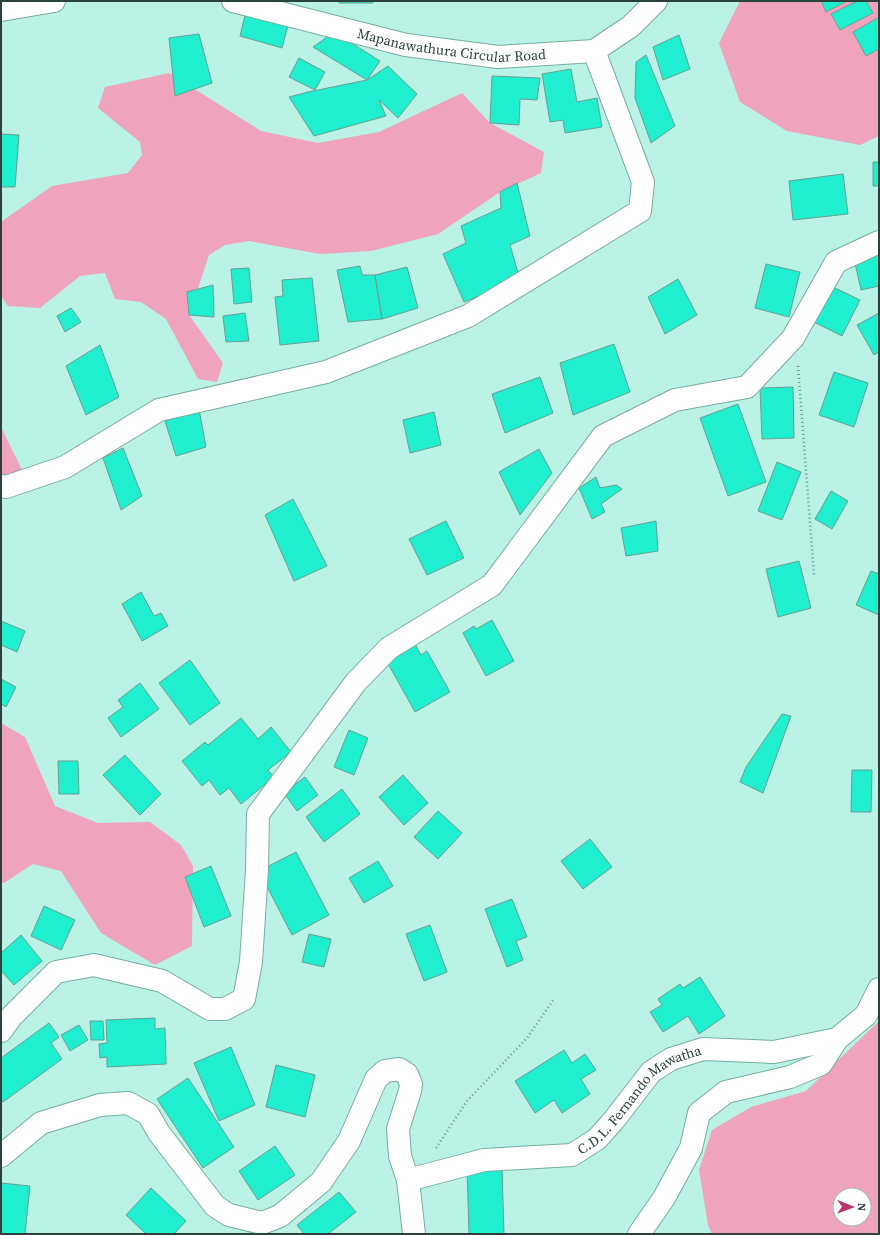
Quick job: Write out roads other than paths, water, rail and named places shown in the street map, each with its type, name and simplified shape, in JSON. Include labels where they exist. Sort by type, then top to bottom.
[{"type":"street","points":[[1,10],[54,1]]},
{"type":"street","name":"Mapanawathura Circular Road","points":[[233,1],[406,44],[498,57],[594,51]]},
{"type":"street","points":[[1,486],[6,487],[65,467],[159,410],[326,372],[468,316],[640,211],[643,182],[594,51],[631,26],[656,1]]},
{"type":"street","points":[[1,1031],[11,1017],[56,972],[94,965],[162,981],[210,1009],[225,1009],[244,999],[251,962],[257,870],[258,814],[356,682],[389,648],[492,586],[603,436],[675,400],[746,387],[793,338],[836,262],[879,242]]},
{"type":"street","name":"C.D.L. Fernando Mawatha","points":[[408,1180],[484,1160],[572,1155],[597,1139],[614,1120],[651,1072],[671,1059],[702,1049],[774,1052],[837,1039],[866,1015],[879,989]]},
{"type":"street","points":[[639,1234],[664,1198],[691,1148],[699,1113],[726,1092],[790,1077],[821,1064],[837,1039]]},
{"type":"street","points":[[1,1156],[41,1123],[100,1105],[128,1103],[148,1114],[159,1133],[215,1206],[229,1215],[262,1223],[280,1216],[321,1182],[349,1141],[376,1079],[385,1071],[399,1069],[407,1074],[411,1084],[398,1129],[400,1156],[408,1180],[414,1234]]}]
